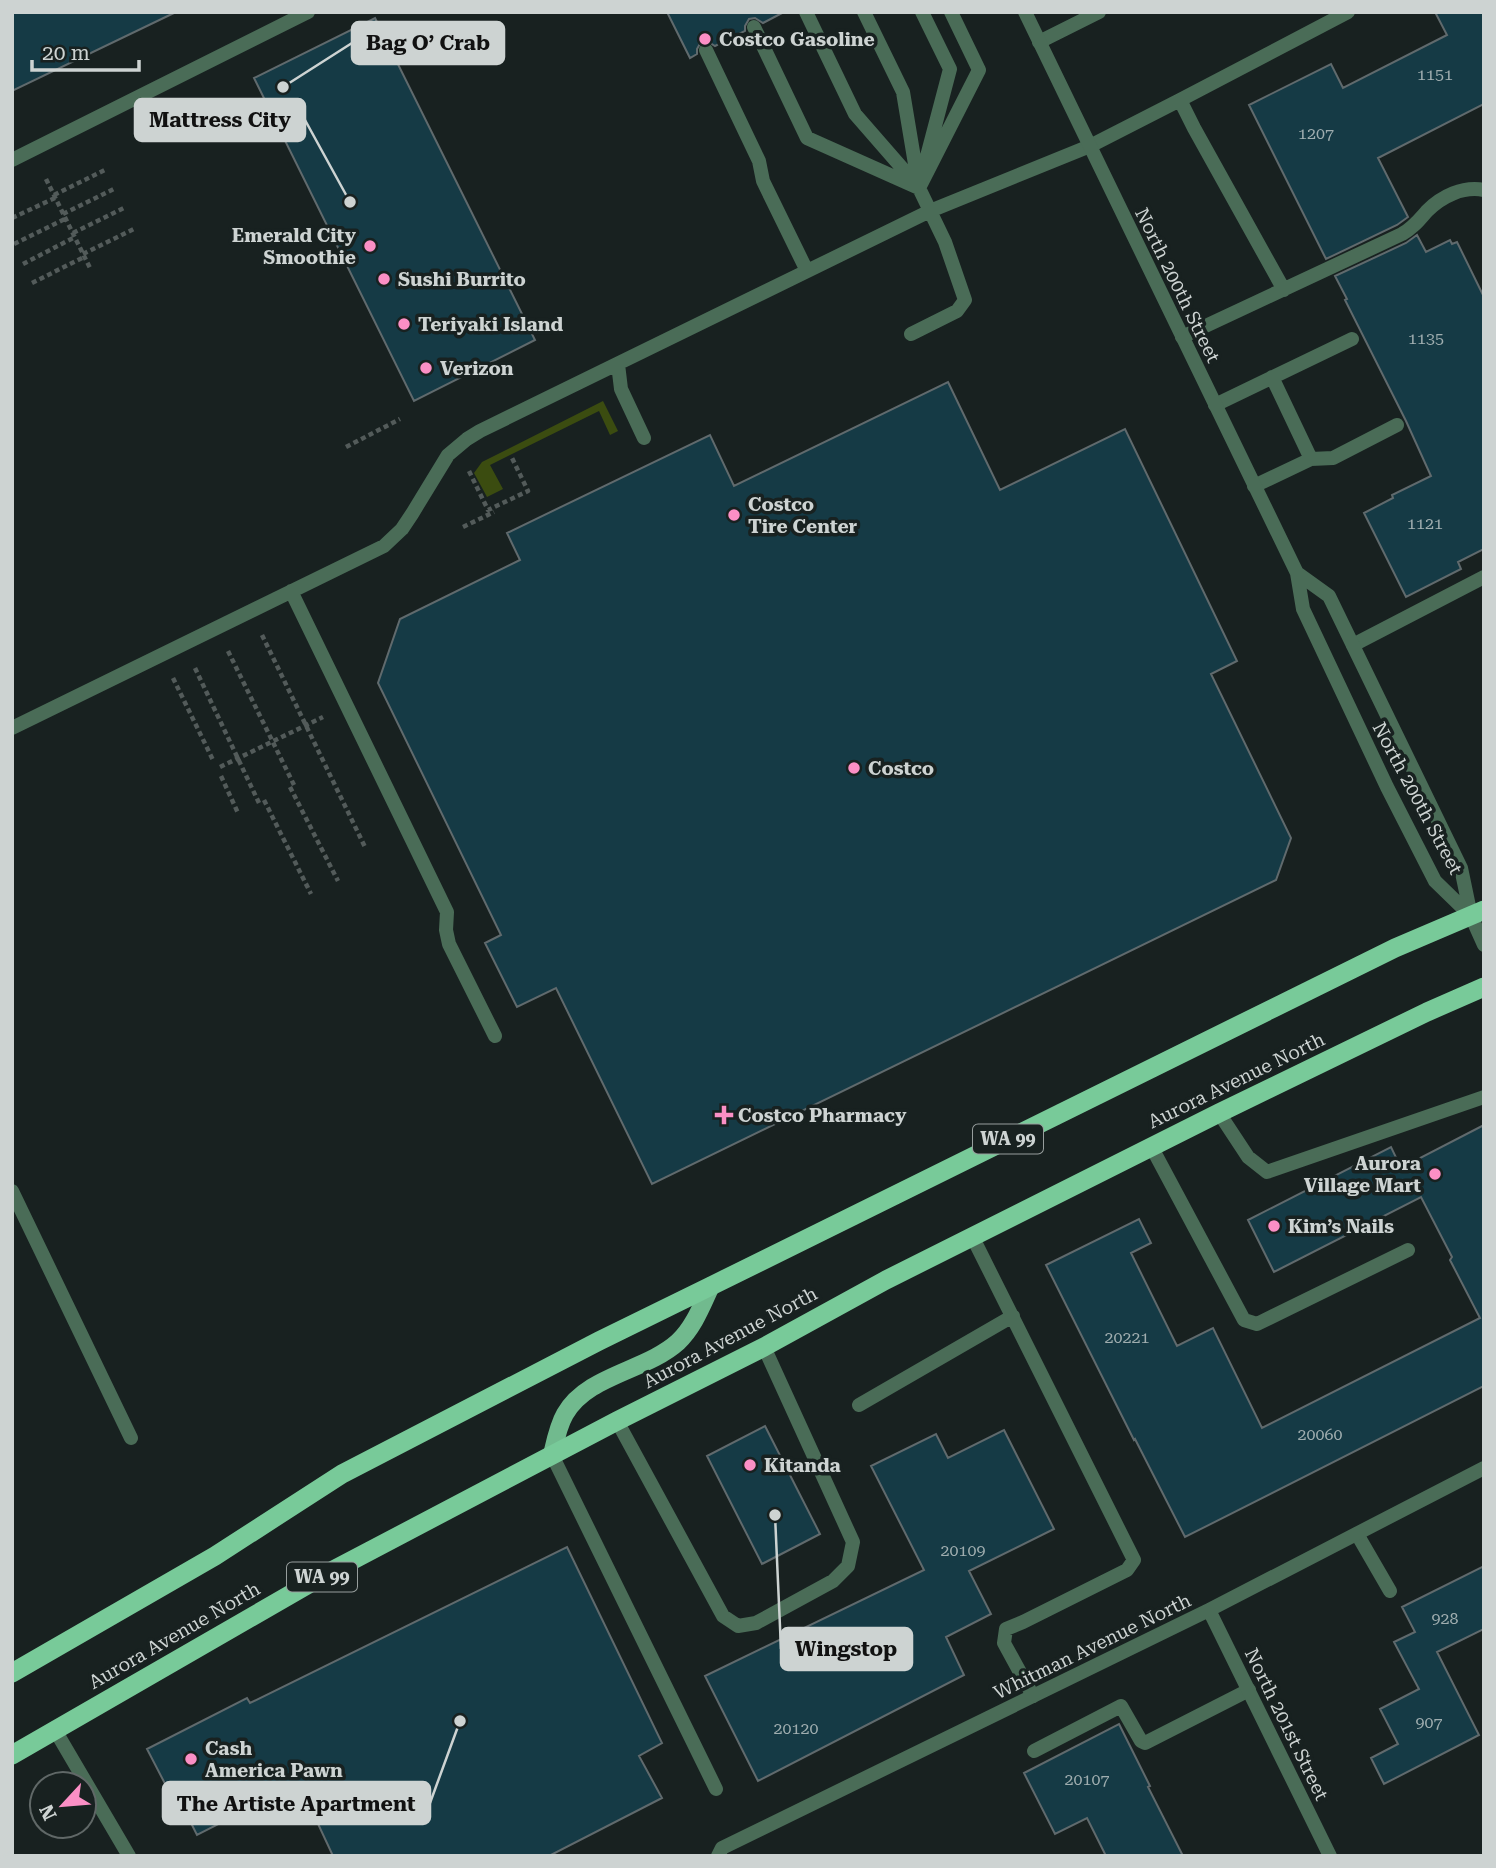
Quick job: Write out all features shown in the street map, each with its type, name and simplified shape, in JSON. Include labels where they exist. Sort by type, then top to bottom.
[{"type":"highway","name":"WA 99","points":[[12,1674],[215,1556],[342,1474],[589,1346],[1395,948],[1477,913]]},
{"type":"highway","name":"Aurora Avenue North","points":[[12,1755],[326,1574],[764,1347],[886,1280],[1151,1146],[1484,987]]},
{"type":"main road","points":[[552,1455],[563,1416],[575,1399],[680,1341],[690,1328],[711,1286]]},
{"type":"street","points":[[12,160],[307,12]]},
{"type":"street","points":[[806,12],[855,114],[919,188],[945,242],[965,300],[957,311],[912,334]]},
{"type":"street","points":[[864,12],[902,92],[919,188]]},
{"type":"street","points":[[919,188],[950,69],[922,12]]},
{"type":"street","points":[[919,188],[979,70],[951,12]]},
{"type":"street","name":"North 200th Street","points":[[1025,12],[1297,573],[1303,610],[1387,787],[1435,881],[1477,913]]},
{"type":"street","points":[[1039,42],[1099,12]]},
{"type":"street","points":[[12,728],[373,552],[392,539],[412,514],[443,462],[454,450],[489,427],[930,211],[1090,146],[1348,12]]},
{"type":"street","points":[[754,27],[807,138],[919,188]]},
{"type":"street","points":[[706,50],[759,161],[763,181],[807,271]]},
{"type":"street","points":[[1181,100],[1284,290]]},
{"type":"street","points":[[1182,337],[1402,234],[1413,228],[1426,212],[1444,198],[1468,189],[1484,190]]},
{"type":"street","points":[[1215,405],[1352,339]]},
{"type":"street","points":[[618,364],[621,389],[644,438]]},
{"type":"street","points":[[1272,377],[1311,459]]},
{"type":"street","points":[[1254,486],[1311,459],[1333,458],[1397,425]]},
{"type":"street","name":"North 200th Street","points":[[1297,573],[1329,596],[1461,869],[1477,913],[1484,945]]},
{"type":"street","points":[[1353,645],[1484,578]]},
{"type":"street","points":[[291,591],[447,912],[446,930],[449,944],[495,1036]]},
{"type":"street","points":[[1219,1113],[1248,1157],[1267,1172],[1484,1097]]},
{"type":"street","points":[[1151,1146],[1244,1320],[1257,1324],[1408,1250]]},
{"type":"street","points":[[12,1191],[131,1438]]},
{"type":"street","points":[[972,1236],[1134,1560],[1127,1570],[1006,1629],[1004,1643],[1033,1696]]},
{"type":"street","points":[[859,1405],[1013,1316]]},
{"type":"street","points":[[617,1421],[723,1616],[738,1626],[756,1623],[833,1581],[848,1566],[853,1542],[764,1347]]},
{"type":"street","points":[[552,1455],[716,1789]]},
{"type":"street","name":"Whitman Avenue North","points":[[722,1853],[1209,1610],[1484,1468]]},
{"type":"street","points":[[1357,1534],[1390,1591]]},
{"type":"street","name":"North 201st Street","points":[[1209,1610],[1330,1856]]},
{"type":"street","points":[[1034,1751],[1121,1706],[1141,1741],[1145,1743],[1249,1690]]},
{"type":"street","points":[[55,1730],[129,1856]]},
{"type":"path","points":[[12,218],[107,169]]},
{"type":"path","points":[[46,179],[91,271]]},
{"type":"path","points":[[14,244],[116,188]]},
{"type":"path","points":[[23,264],[126,207]]},
{"type":"path","points":[[32,283],[136,228]]},
{"type":"path","points":[[346,447],[400,419]]},
{"type":"path","points":[[469,471],[488,510],[528,491],[512,458]]},
{"type":"path","points":[[463,527],[494,512]]},
{"type":"path","points":[[262,635],[365,847]]},
{"type":"path","points":[[228,651],[338,881]]},
{"type":"path","points":[[195,668],[237,759],[311,894]]},
{"type":"path","points":[[173,678],[213,760]]},
{"type":"path","points":[[220,767],[329,714]]},
{"type":"path","points":[[221,776],[238,813]]},
{"type":"green space","points":[[603,401],[618,431],[610,435],[599,411],[490,465],[503,489],[487,497],[474,473],[482,462]]},
{"type":"building","points":[[12,12],[176,12],[12,91]]},
{"type":"building","name":"Costco Gasoline","points":[[667,12],[784,12],[763,23],[755,18],[749,19],[745,31],[715,46],[707,41],[701,42],[697,54],[690,58]]},
{"type":"building","points":[[1435,12],[1484,12],[1484,104],[1378,158],[1408,217],[1397,225],[1326,259],[1249,105],[1331,64],[1343,88],[1447,35]]},
{"type":"building","points":[[375,18],[535,340],[414,401],[254,78]]},
{"type":"building","points":[[1417,235],[1426,252],[1450,240],[1452,244],[1457,242],[1484,297],[1484,549],[1458,562],[1461,569],[1406,597],[1364,513],[1393,498],[1392,495],[1431,476],[1335,276],[1406,243]]},
{"type":"building","name":"Costco","points":[[948,382],[1000,490],[1125,429],[1237,661],[1211,674],[1291,838],[1276,880],[652,1184],[556,988],[517,1007],[485,943],[501,935],[378,683],[400,619],[520,560],[507,533],[710,435],[734,486]]},
{"type":"building","points":[[1484,1125],[1484,1386],[1185,1537],[1046,1265],[1139,1219],[1151,1243],[1131,1253],[1177,1346],[1213,1328],[1262,1428],[1480,1318],[1421,1197],[1274,1272],[1248,1220],[1391,1147],[1401,1168]]},
{"type":"building","points":[[765,1426],[820,1534],[762,1564],[707,1456]]},
{"type":"building","points":[[1004,1430],[1054,1529],[969,1571],[991,1614],[946,1637],[964,1675],[758,1781],[705,1676],[924,1570],[871,1466],[936,1434],[948,1458]]},
{"type":"building","points":[[567,1547],[662,1743],[639,1756],[662,1798],[549,1856],[333,1856],[299,1783],[197,1835],[179,1799],[174,1801],[147,1749],[247,1698],[250,1703]]},
{"type":"building","points":[[1484,1566],[1484,1629],[1437,1652],[1479,1735],[1384,1784],[1371,1758],[1398,1744],[1380,1709],[1419,1689],[1394,1642],[1415,1632],[1402,1607]]},
{"type":"building","points":[[1119,1724],[1183,1856],[1106,1856],[1087,1818],[1055,1834],[1024,1773]]},
{"type":"place","name":"Costco Gasoline","points":[[705,39]]},
{"type":"place","name":"Bag O’ Crab","points":[[283,87]]},
{"type":"place","name":"Mattress City","points":[[350,202]]},
{"type":"place","name":"Emerald City Smoothie","points":[[370,246]]},
{"type":"place","name":"Sushi Burrito","points":[[384,279]]},
{"type":"place","name":"Teriyaki Island","points":[[404,324]]},
{"type":"place","name":"Verizon","points":[[426,368]]},
{"type":"place","name":"Costco Tire Center","points":[[734,515]]},
{"type":"place","name":"Costco","points":[[854,768]]},
{"type":"place","name":"Costco Pharmacy","points":[[724,1115]]},
{"type":"place","name":"Aurora Village Mart","points":[[1435,1174]]},
{"type":"place","name":"Kim’s Nails","points":[[1274,1226]]},
{"type":"place","name":"Kitanda","points":[[750,1465]]},
{"type":"place","name":"Wingstop","points":[[775,1515]]},
{"type":"place","name":"The Artiste Apartment","points":[[460,1721]]},
{"type":"place","name":"Cash America Pawn","points":[[191,1759]]}]
